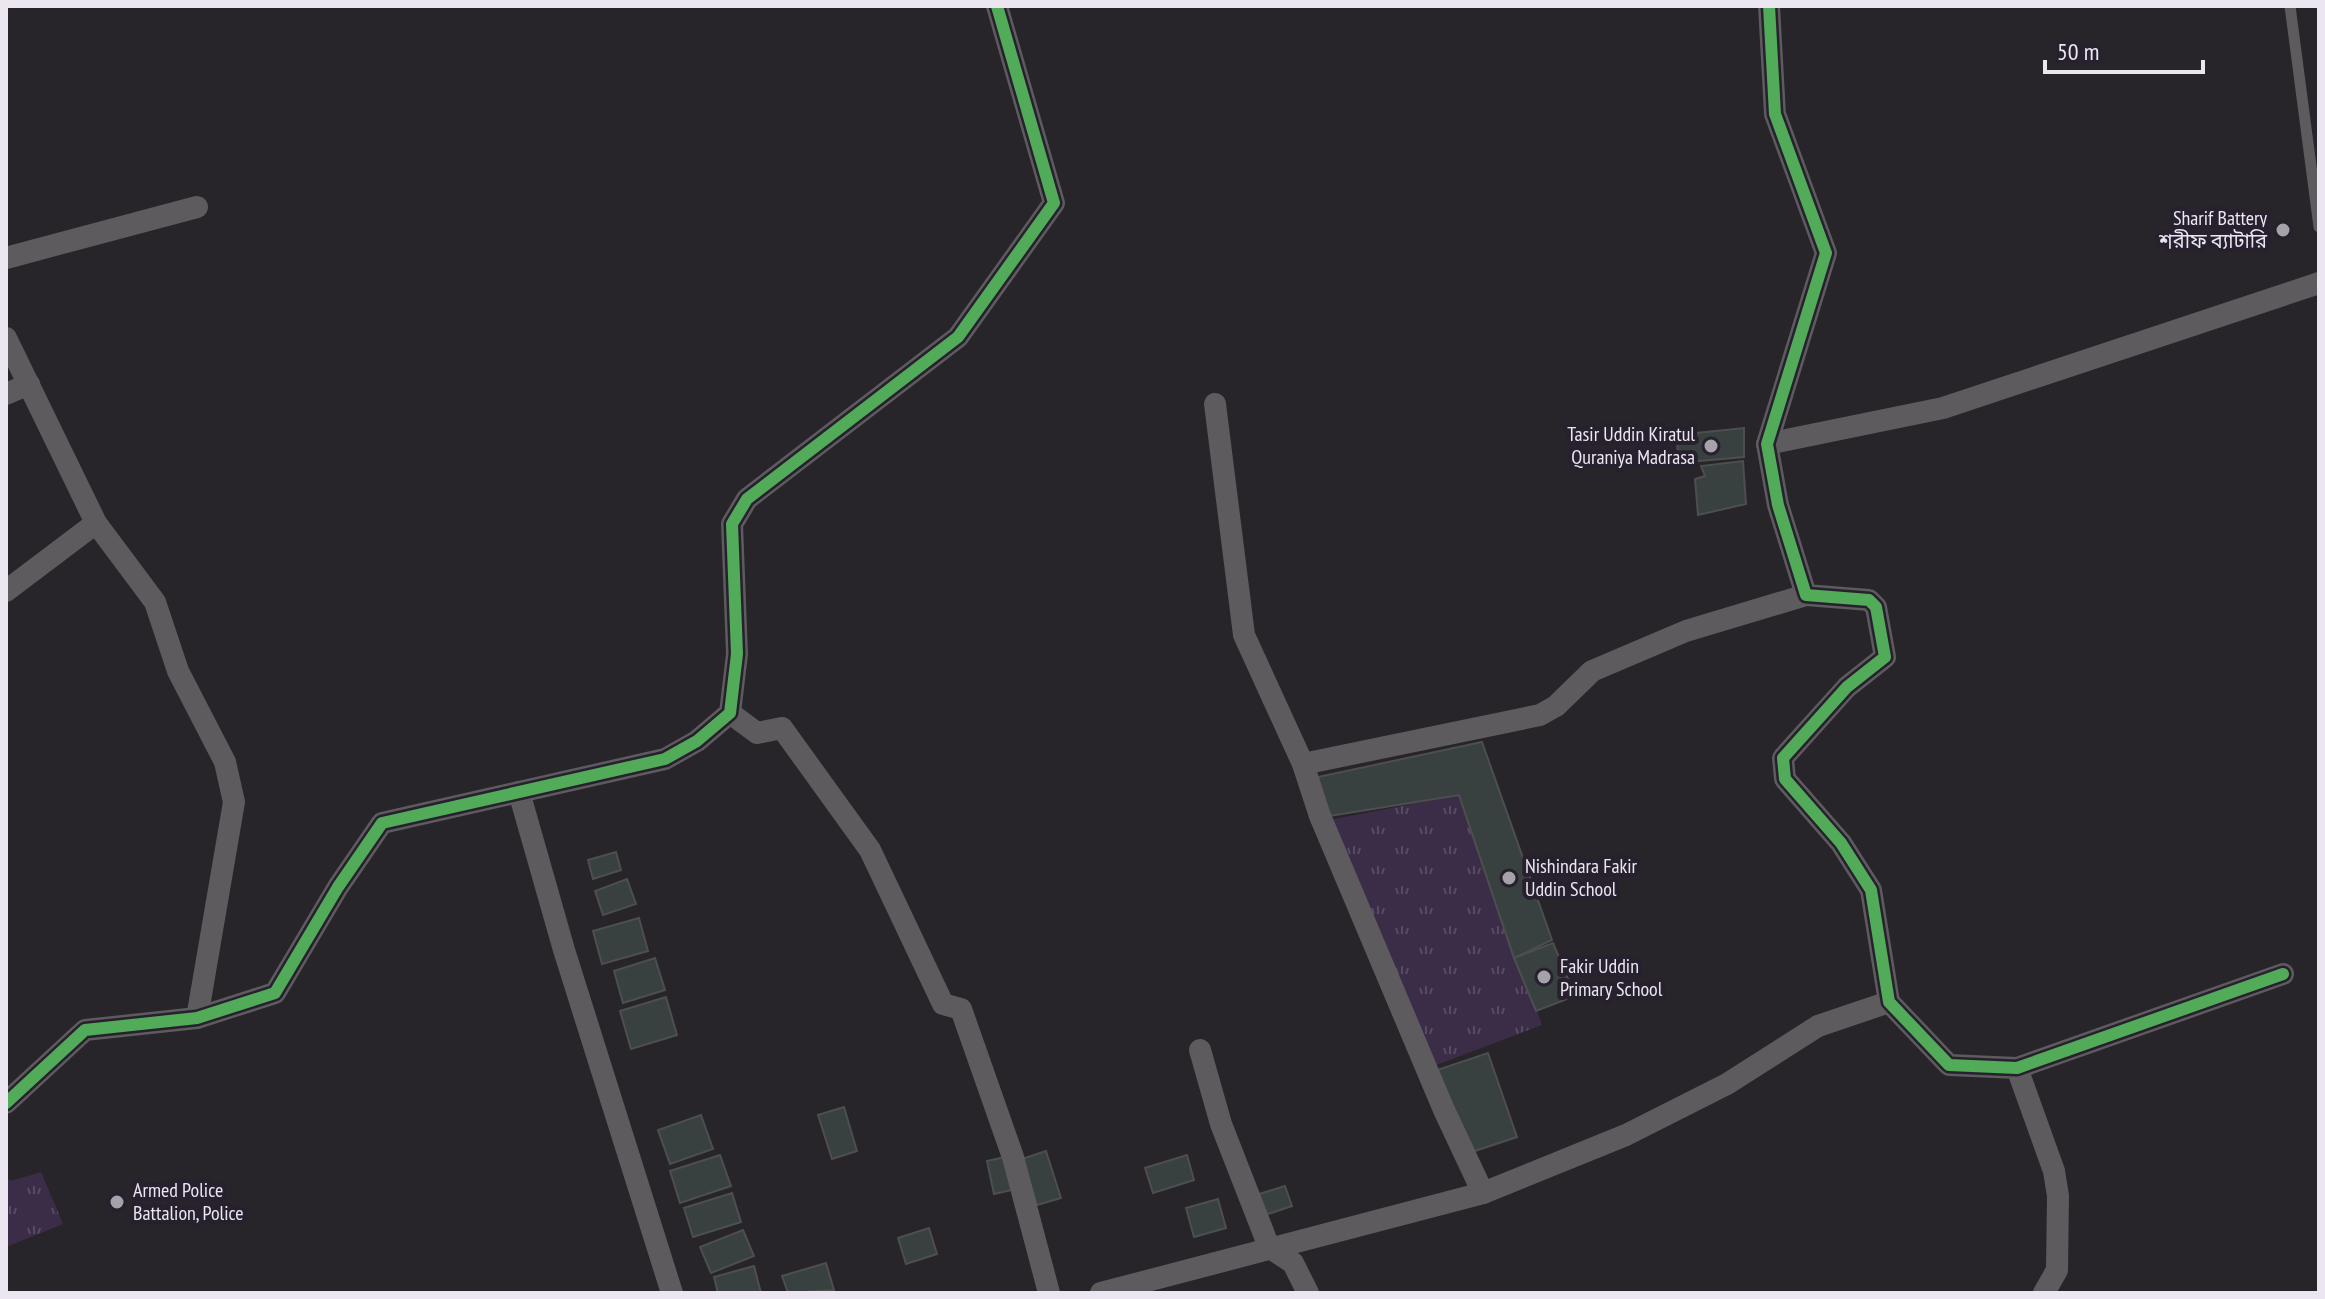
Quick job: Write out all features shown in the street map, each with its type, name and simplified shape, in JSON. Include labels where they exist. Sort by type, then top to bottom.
[{"type":"street","points":[[6,1103],[85,1030],[197,1018],[275,993],[338,887],[382,823],[665,759],[697,741],[730,713],[737,654],[732,524],[747,499],[958,337],[1054,203],[997,6]]},
{"type":"street","points":[[1769,6],[1775,114],[1826,253],[1767,444],[1778,505],[1806,595]]},
{"type":"street","points":[[6,258],[197,207]]},
{"type":"street","points":[[1767,444],[1943,408],[2319,283]]},
{"type":"street","points":[[6,338],[96,523],[155,602],[178,671],[225,762],[234,802],[197,1018]]},
{"type":"street","points":[[6,394],[29,384]]},
{"type":"street","points":[[1215,404],[1244,635],[1303,764],[1320,816],[1444,1110],[1483,1193]]},
{"type":"street","points":[[6,591],[96,523]]},
{"type":"street","points":[[1303,764],[1540,715],[1556,706],[1592,671],[1686,631],[1806,595],[1869,600],[1876,607],[1885,657],[1847,687],[1783,758],[1785,779],[1841,843],[1871,890],[1889,1002],[1949,1065],[2017,1068],[2283,974]]},
{"type":"street","points":[[730,713],[757,733],[782,728],[870,850],[943,1004],[961,1009],[1013,1157],[1049,1293]]},
{"type":"street","points":[[519,792],[564,950],[672,1293]]},
{"type":"street","points":[[1101,1293],[1483,1193],[1626,1135],[1727,1084],[1818,1026],[1889,1002]]},
{"type":"street","points":[[1200,1050],[1221,1124],[1269,1247],[1293,1263],[1308,1293]]},
{"type":"street","points":[[2017,1068],[2054,1171],[2058,1196],[2057,1270],[2044,1293]]},
{"type":"lane","points":[[2290,6],[2319,227]]},
{"type":"green space","points":[[1459,795],[1542,1025],[1431,1067],[1329,820]]},
{"type":"green space","points":[[41,1172],[63,1224],[6,1247],[6,1177],[11,1181]]},
{"type":"building","name":"Tasir Uddin Kiratul Quraniya Madrasa","points":[[1744,428],[1744,457],[1678,463],[1677,435]]},
{"type":"building","points":[[1743,461],[1746,504],[1698,515],[1695,479],[1705,476],[1701,466]]},
{"type":"building","name":"Nishindara Fakir Uddin School","points":[[1482,742],[1552,940],[1514,958],[1459,795],[1329,816],[1318,777]]},
{"type":"building","points":[[616,852],[621,870],[593,879],[588,860]]},
{"type":"building","points":[[627,879],[636,904],[603,915],[595,891]]},
{"type":"building","points":[[639,918],[648,951],[602,964],[593,931]]},
{"type":"building","name":"Fakir Uddin Primary School","points":[[1553,943],[1575,996],[1536,1011],[1514,958]]},
{"type":"building","points":[[655,958],[665,990],[623,1003],[614,971]]},
{"type":"building","points":[[666,997],[677,1035],[631,1049],[620,1011]]},
{"type":"building","points":[[1488,1053],[1517,1137],[1469,1153],[1437,1070]]},
{"type":"building","points":[[844,1107],[857,1151],[832,1159],[818,1115]]},
{"type":"building","points":[[701,1115],[713,1149],[670,1164],[658,1130]]},
{"type":"building","points":[[1046,1151],[1061,1198],[1037,1205],[1022,1159]]},
{"type":"building","points":[[720,1155],[731,1186],[680,1203],[670,1171]]},
{"type":"building","points":[[1187,1155],[1194,1180],[1153,1193],[1145,1168]]},
{"type":"building","points":[[1005,1157],[1012,1190],[994,1194],[987,1161]]},
{"type":"building","points":[[1285,1186],[1292,1206],[1265,1215],[1259,1194]]},
{"type":"building","points":[[732,1193],[741,1222],[693,1237],[684,1208]]},
{"type":"building","points":[[1218,1199],[1226,1228],[1194,1237],[1186,1208]]},
{"type":"building","points":[[929,1228],[937,1254],[906,1264],[898,1238]]},
{"type":"building","points":[[743,1230],[754,1256],[711,1273],[700,1247]]},
{"type":"building","points":[[826,1263],[834,1290],[788,1293],[782,1276]]},
{"type":"building","points":[[754,1266],[761,1293],[718,1293],[714,1277]]},
{"type":"cycle path","points":[[6,1103],[85,1030],[197,1018],[275,993],[338,887],[382,823],[665,759],[697,741],[730,713],[737,654],[732,524],[747,499],[958,337],[1054,203],[997,6]]},
{"type":"cycle path","points":[[1769,6],[1775,114],[1826,253],[1767,444],[1778,505],[1806,595],[1869,600],[1876,607],[1885,657],[1847,687],[1783,758],[1785,779],[1841,843],[1871,890],[1889,1002],[1949,1065],[2017,1068],[2283,974]]},
{"type":"place","name":"Sharif Battery শরীফ ব্যাটারি","points":[[2283,230]]},
{"type":"place","name":"Tasir Uddin Kiratul Quraniya Madrasa","points":[[1711,446]]},
{"type":"place","name":"Nishindara Fakir Uddin School","points":[[1509,878]]},
{"type":"place","name":"Fakir Uddin Primary School","points":[[1544,977]]},
{"type":"place","name":"Armed Police Battalion, Police","points":[[117,1202]]}]
